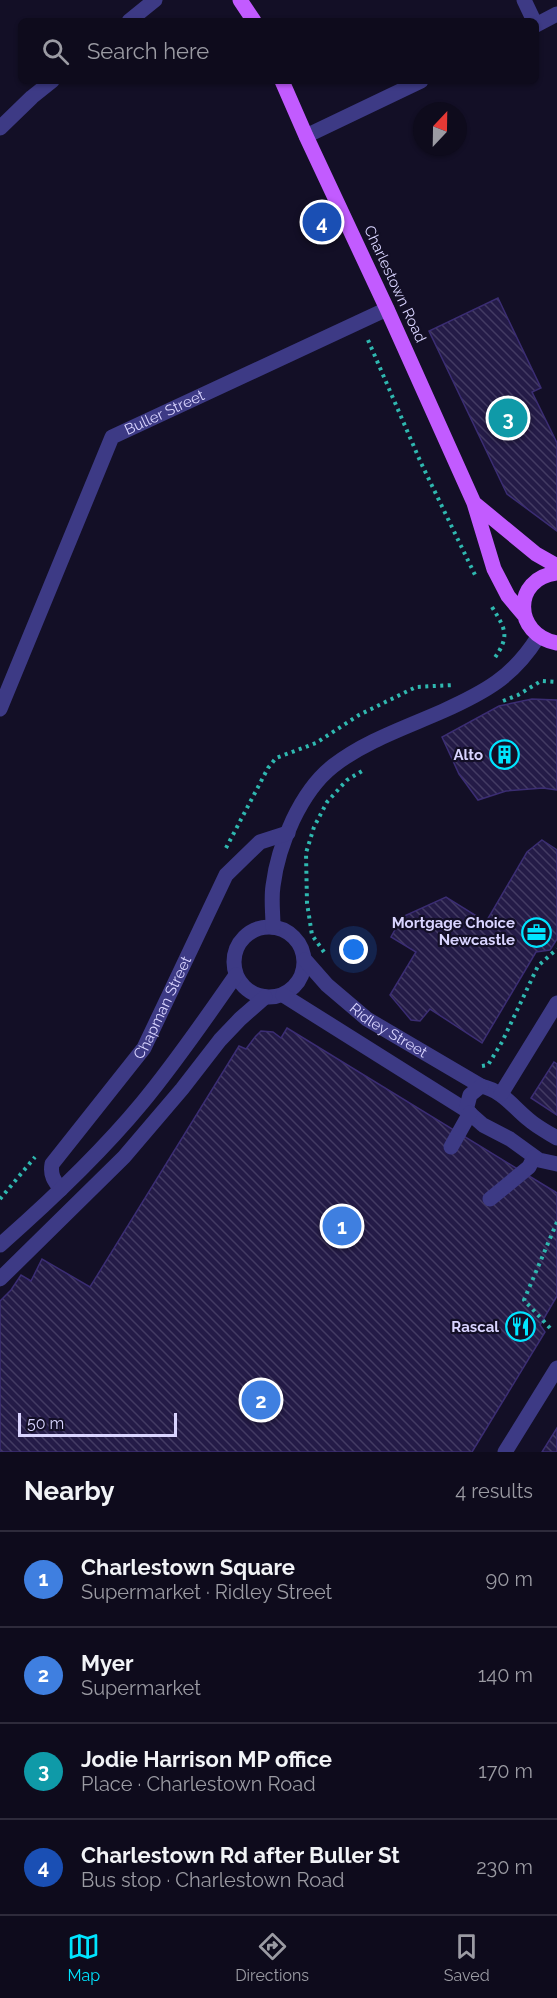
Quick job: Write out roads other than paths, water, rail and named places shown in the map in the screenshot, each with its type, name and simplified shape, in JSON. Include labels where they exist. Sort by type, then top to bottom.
[{"type":"main road","points":[[240,0],[252,18]]},
{"type":"main road","name":"Charlestown Road","points":[[283,84],[474,503],[494,569],[508,596],[538,636]]},
{"type":"main road","name":"Charlestown Road","points":[[474,503],[536,554],[557,566]]},
{"type":"main road","points":[[524,615],[524,602],[528,590],[536,580],[548,574],[557,573]]},
{"type":"main road","points":[[538,636],[557,644]]},
{"type":"street","points":[[133,18],[155,0]]},
{"type":"street","points":[[524,0],[533,18]]},
{"type":"street","points":[[539,23],[557,14]]},
{"type":"street","points":[[0,128],[48,84]]},
{"type":"street","points":[[306,136],[415,84]]},
{"type":"street","name":"Buller Street","points":[[0,709],[112,437],[387,309]]},
{"type":"street","points":[[273,927],[272,887],[288,833],[309,791],[333,766],[354,752],[488,688],[520,664],[538,636]]},
{"type":"street","name":"Chapman Street","points":[[61,1189],[53,1179],[52,1164],[144,1048],[226,875],[260,842],[288,833]]},
{"type":"street","points":[[273,927],[281,929],[300,944],[305,960],[304,969],[298,984],[283,995],[265,997],[248,991],[236,975],[234,964],[238,944],[253,930],[273,927]]},
{"type":"street","name":"Ridley Street","points":[[305,960],[327,985],[367,1019],[481,1086],[491,1088],[501,1094],[537,1127],[555,1137],[552,1150],[536,1159]]},
{"type":"street","points":[[0,1245],[61,1189],[142,1103],[202,1025],[236,975]]},
{"type":"street","name":"Ridley Street","points":[[283,995],[468,1111],[483,1125],[510,1139],[536,1159],[557,1164]]},
{"type":"street","points":[[0,1279],[124,1157],[175,1098],[220,1040],[265,997]]},
{"type":"street","points":[[501,1094],[557,1003]]},
{"type":"street","points":[[451,1147],[468,1111],[470,1095],[481,1086]]},
{"type":"street","points":[[490,1199],[536,1159]]},
{"type":"street","points":[[505,1452],[557,1368]]},
{"type":"place","name":"Charlestown Rd after Buller St","points":[[322,222]]},
{"type":"place","name":"Jodie Harrison MP office","points":[[508,418]]},
{"type":"place","name":"Alto","points":[[504,755]]},
{"type":"place","name":"Mortgage Choice Newcastle","points":[[536,932]]},
{"type":"place","name":"Charlestown Square","points":[[342,1226]]},
{"type":"place","name":"Rascal","points":[[520,1327]]},
{"type":"place","name":"Myer","points":[[261,1400]]}]
